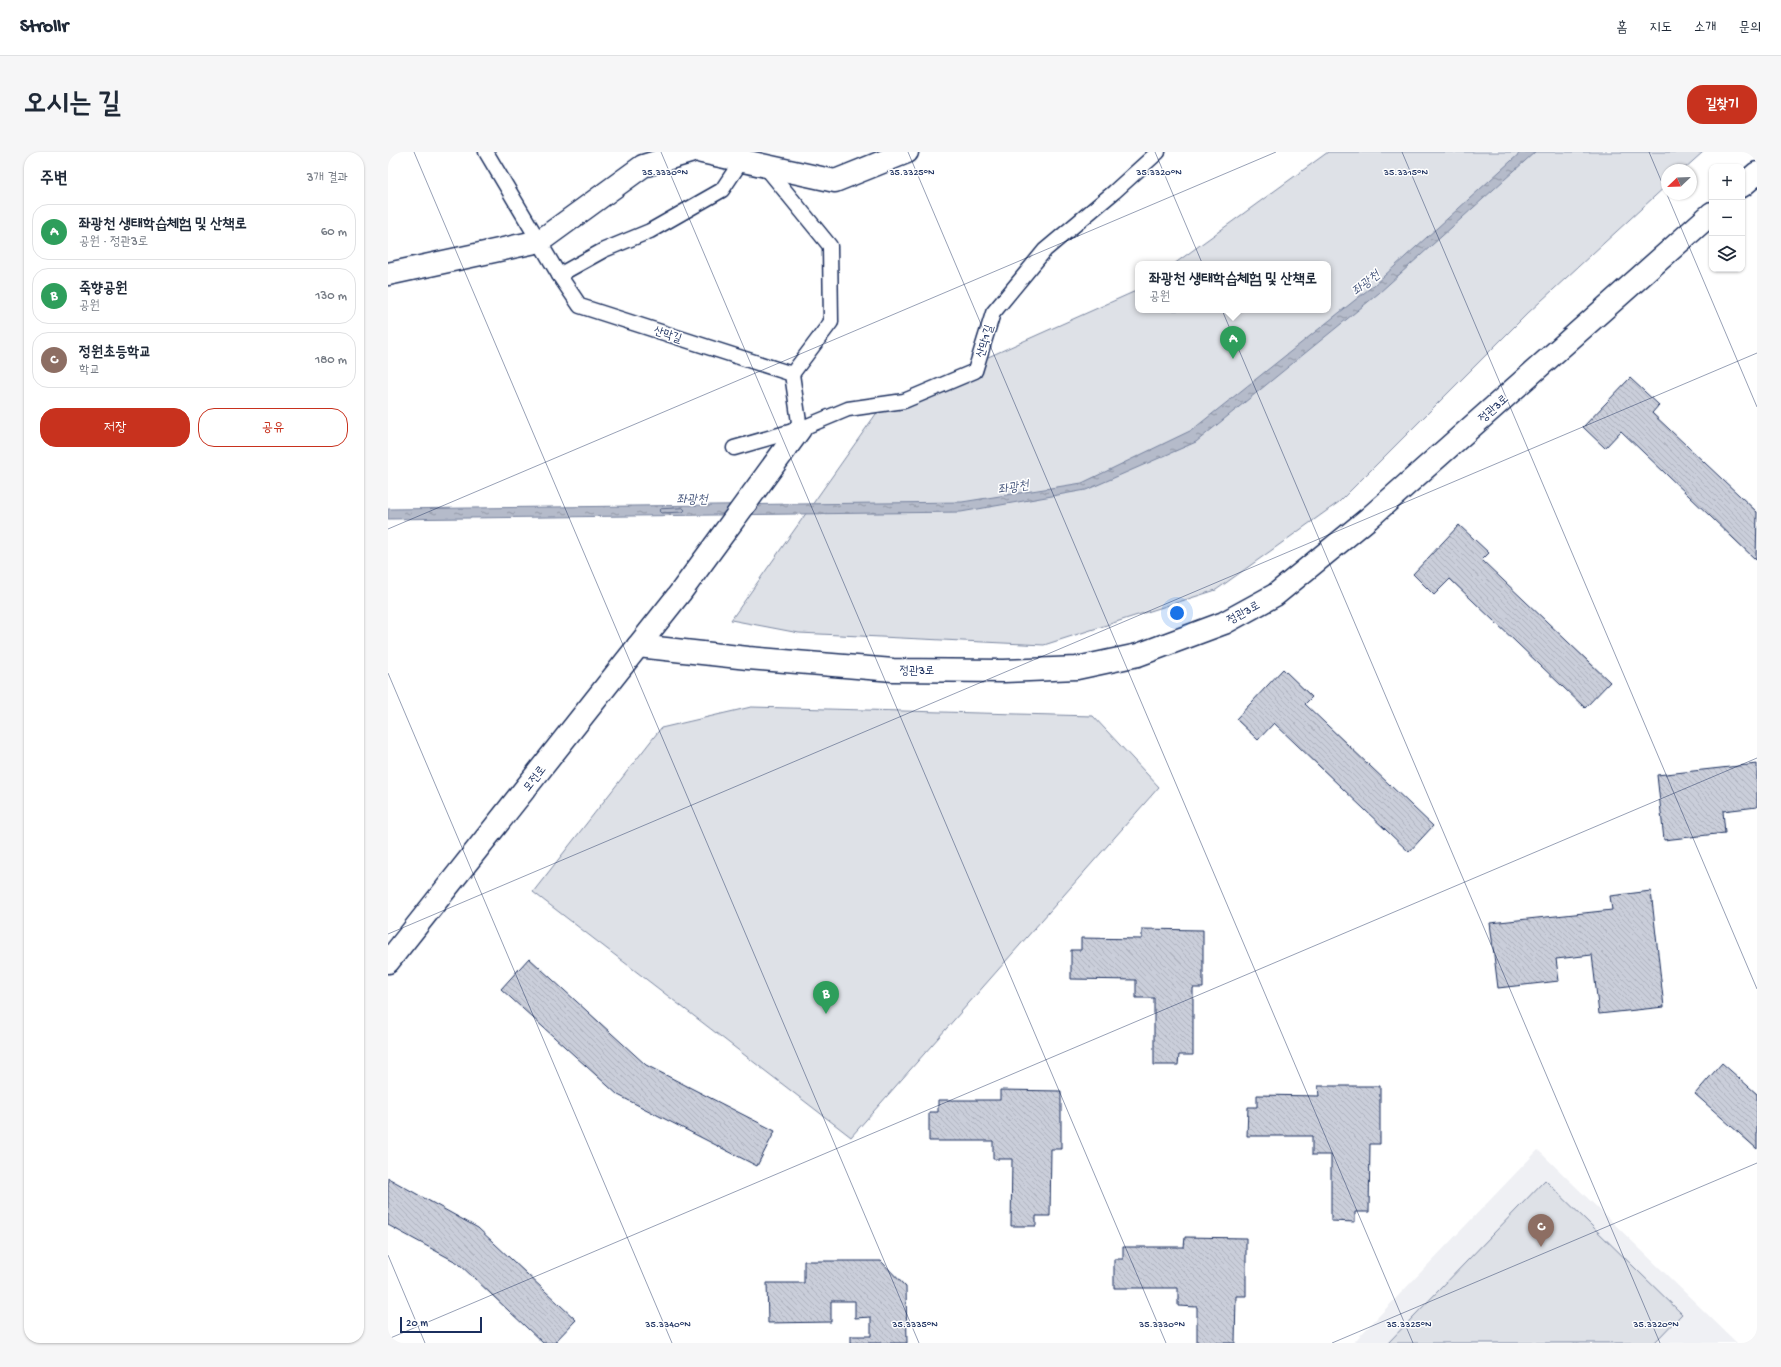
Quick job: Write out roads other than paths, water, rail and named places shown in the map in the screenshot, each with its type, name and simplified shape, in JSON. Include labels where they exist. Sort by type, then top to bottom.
[{"type":"street","points":[[702,152],[834,181],[907,152]]},
{"type":"street","points":[[388,274],[540,241],[643,166],[682,153]]},
{"type":"street","points":[[1745,183],[1757,173]]},
{"type":"street","name":"정관3로","points":[[638,646],[748,658],[894,670],[1004,671],[1077,668],[1138,655],[1224,623],[1275,595],[1369,518],[1709,216]]},
{"type":"street","name":"모전로","points":[[388,962],[680,593],[800,429]]},
{"type":"lane","name":"산막길","points":[[486,152],[559,275],[580,306],[792,374]]},
{"type":"lane","name":"산막1길","points":[[734,448],[800,429],[848,409],[904,401],[976,371],[993,313],[1045,250],[1114,192],[1158,152]]},
{"type":"lane","points":[[559,275],[604,250],[650,230],[722,190],[742,160]]},
{"type":"lane","points":[[764,165],[830,246],[831,322],[792,374],[800,429]]},
{"type":"water","name":"좌광천","points":[[1521,152],[1535,152],[1379,293],[1196,442],[1086,490],[961,512],[388,519],[388,509],[962,502],[1082,483],[1192,430],[1374,285]]},
{"type":"place","name":"좌광천 생태학습체험 및 산책로","points":[[1233,359]]},
{"type":"place","name":"죽향공원","points":[[826,1014]]},
{"type":"place","name":"정원초등학교","points":[[1541,1247]]}]
